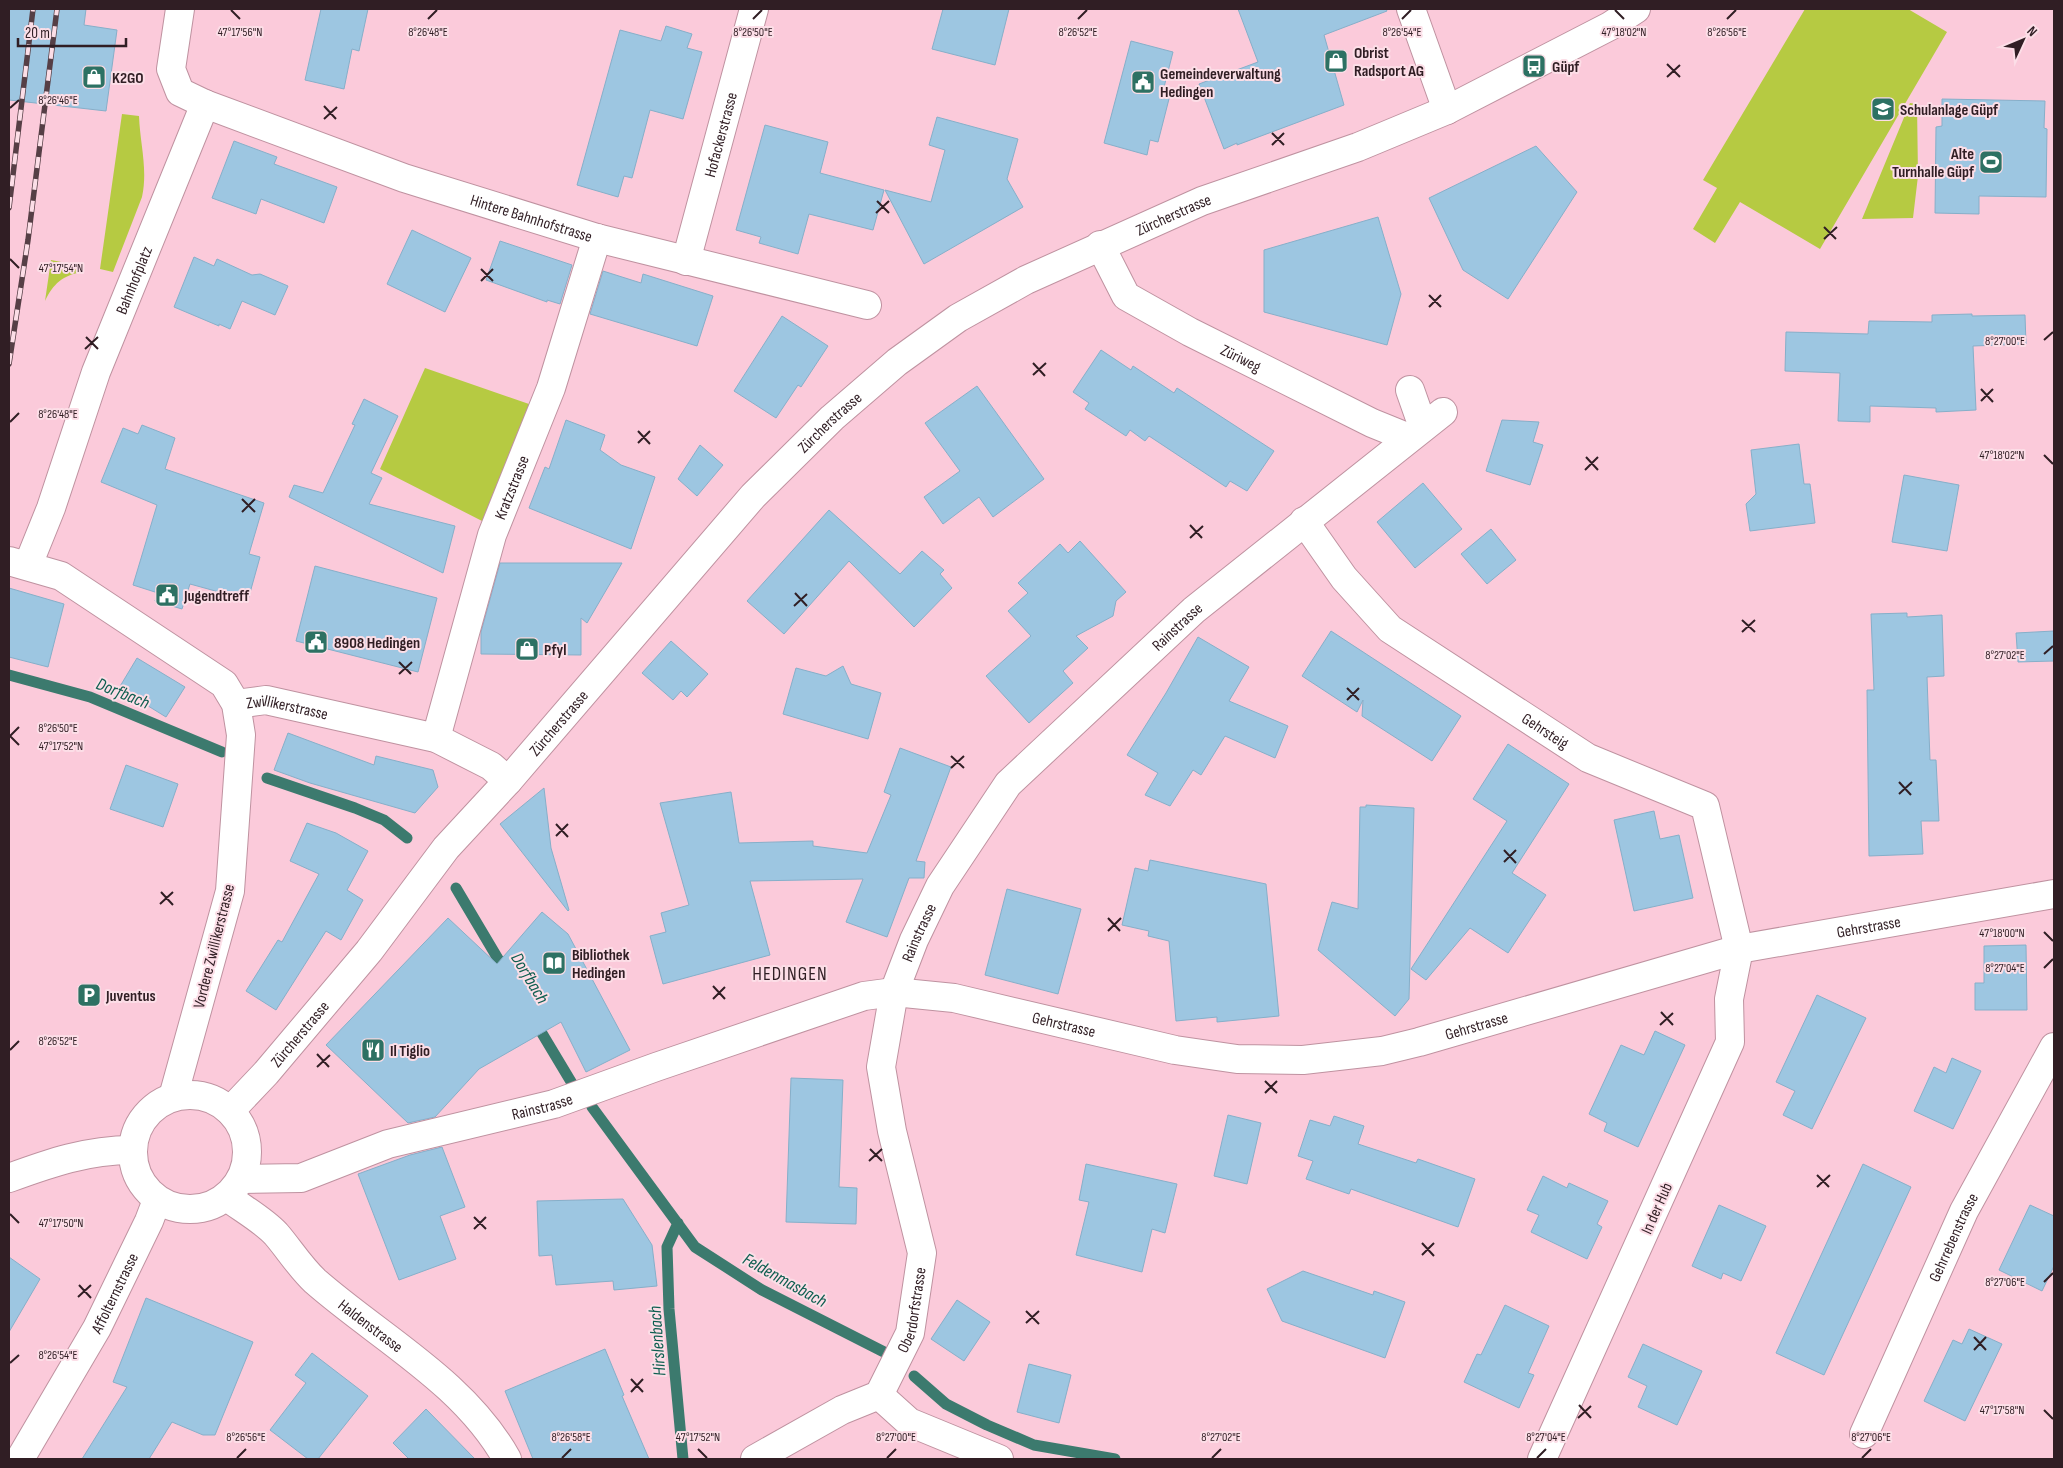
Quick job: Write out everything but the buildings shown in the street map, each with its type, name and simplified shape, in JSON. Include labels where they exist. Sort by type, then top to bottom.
[{"type":"street","points":[[180,9],[172,69],[180,92],[206,104]]},
{"type":"street","name":"Hofackerstrasse","points":[[686,261],[754,9]]},
{"type":"street","points":[[1411,9],[1447,110]]},
{"type":"street","name":"Zürcherstrasse","points":[[230,1111],[266,1074],[369,951],[446,848],[508,781],[753,496],[832,418],[897,362],[958,318],[1026,280],[1100,245],[1202,201],[1358,147],[1447,110],[1610,26],[1636,9]]},
{"type":"street","name":"Hintere Bahnhofstrasse","points":[[206,104],[404,178],[597,238],[867,305]]},
{"type":"street","name":"Bahnhofplatz","points":[[19,563],[51,508],[96,372],[206,104]]},
{"type":"street","name":"Kratzstrasse","points":[[436,738],[492,534],[552,388],[597,238]]},
{"type":"street","name":"Züriweg","points":[[1100,245],[1126,296],[1190,332],[1372,424],[1425,425]]},
{"type":"street","points":[[1410,390],[1425,425]]},
{"type":"street","name":"Rainstrasse","points":[[234,1188],[301,1178],[388,1144],[554,1104],[666,1063],[864,996],[894,992],[914,940],[940,886],[1008,784],[1194,610],[1425,425]]},
{"type":"street","name":"Gehrsteig","points":[[1304,521],[1344,578],[1390,629],[1588,758],[1705,806],[1739,949]]},
{"type":"street","name":"Zwillikerstrasse","points":[[19,563],[61,576],[224,684],[236,704],[266,700],[436,738],[490,766],[508,781]]},
{"type":"street","name":"Vordere Zwillikerstrasse","points":[[173,1097],[230,890],[241,735],[236,704]]},
{"type":"street","name":"Gehrstrasse","points":[[894,992],[954,998],[1175,1050],[1237,1058],[1303,1060],[1382,1051],[1419,1042],[1739,949],[2054,894]]},
{"type":"street","name":"In der Hub","points":[[1542,1459],[1730,1042],[1729,999],[1739,949]]},
{"type":"street","name":"Oberdorfstrasse","points":[[879,1395],[910,1333],[922,1253],[892,1130],[881,1067],[894,992]]},
{"type":"street","name":"Gehrrebenstrasse","points":[[1864,1434],[1964,1211],[2054,1048]]},
{"type":"street","points":[[188,1094],[203,1096],[218,1102],[230,1111],[241,1126],[247,1143],[247,1161],[234,1188],[211,1206],[193,1210],[174,1208],[157,1200],[143,1187],[135,1169],[132,1150],[136,1132],[144,1117],[157,1105],[173,1097],[188,1094]]},
{"type":"street","points":[[9,1178],[71,1156],[111,1150],[132,1150]]},
{"type":"street","name":"Haldenstrasse","points":[[234,1188],[314,1280],[417,1360],[455,1396],[497,1442],[507,1459]]},
{"type":"street","name":"Affolternstrasse","points":[[20,1459],[98,1328],[149,1221],[157,1200]]},
{"type":"street","points":[[755,1459],[842,1410],[879,1395],[909,1422],[999,1459]]},
{"type":"green space","points":[[1805,9],[1908,9],[1947,32],[1820,249],[1740,202],[1715,243],[1693,229],[1717,188],[1703,180]]},
{"type":"green space","points":[[1910,103],[1917,104],[1918,176],[1913,218],[1862,219]]},
{"type":"green space","points":[[122,114],[139,116],[144,187],[142,197],[113,272],[100,269]]},
{"type":"green space","points":[[51,260],[82,266],[82,272],[69,275],[59,281],[45,301]]},
{"type":"green space","points":[[425,368],[529,404],[486,523],[380,469]]},
{"type":"waterway","name":"Dorfbach","points":[[9,675],[90,697],[222,752]]},
{"type":"waterway","name":"Dorfbach","points":[[267,778],[384,820],[407,838]]},
{"type":"waterway","name":"Dorfbach","points":[[456,888],[507,974]]},
{"type":"waterway","name":"Dorfbach","points":[[534,1020],[573,1085]]},
{"type":"waterway","name":"Feldenmasbach","points":[[592,1107],[695,1247],[762,1290],[886,1353]]},
{"type":"waterway","name":"Hirslenbach","points":[[678,1223],[667,1247],[669,1309],[683,1459]]},
{"type":"waterway","name":"Feldenmasbach","points":[[914,1376],[946,1404],[987,1425],[1034,1445],[1115,1459]]},
{"type":"railway","points":[[9,208],[33,9]]},
{"type":"railway","points":[[9,364],[28,240],[57,9]]},
{"type":"place","name":"Obrist Radsport AG","points":[[1336,61]]},
{"type":"place","name":"Güpf","points":[[1534,66]]},
{"type":"place","name":"K2GO","points":[[94,77]]},
{"type":"place","name":"Gemeindeverwaltung Hedingen","points":[[1143,82]]},
{"type":"place","name":"Schulanlage Güpf","points":[[1883,109]]},
{"type":"place","name":"Alte Turnhalle Güpf","points":[[1991,162]]},
{"type":"place","name":"Jugendtreff","points":[[167,595]]},
{"type":"place","name":"8908 Hedingen","points":[[316,642]]},
{"type":"place","name":"Pfyl","points":[[527,649]]},
{"type":"place","name":"Bibliothek Hedingen","points":[[554,963]]},
{"type":"place","name":"Juventus","points":[[89,995]]},
{"type":"place","name":"Il Tiglio","points":[[373,1050]]},
{"type":"district","name":"HEDINGEN","points":[[790,973]]}]
